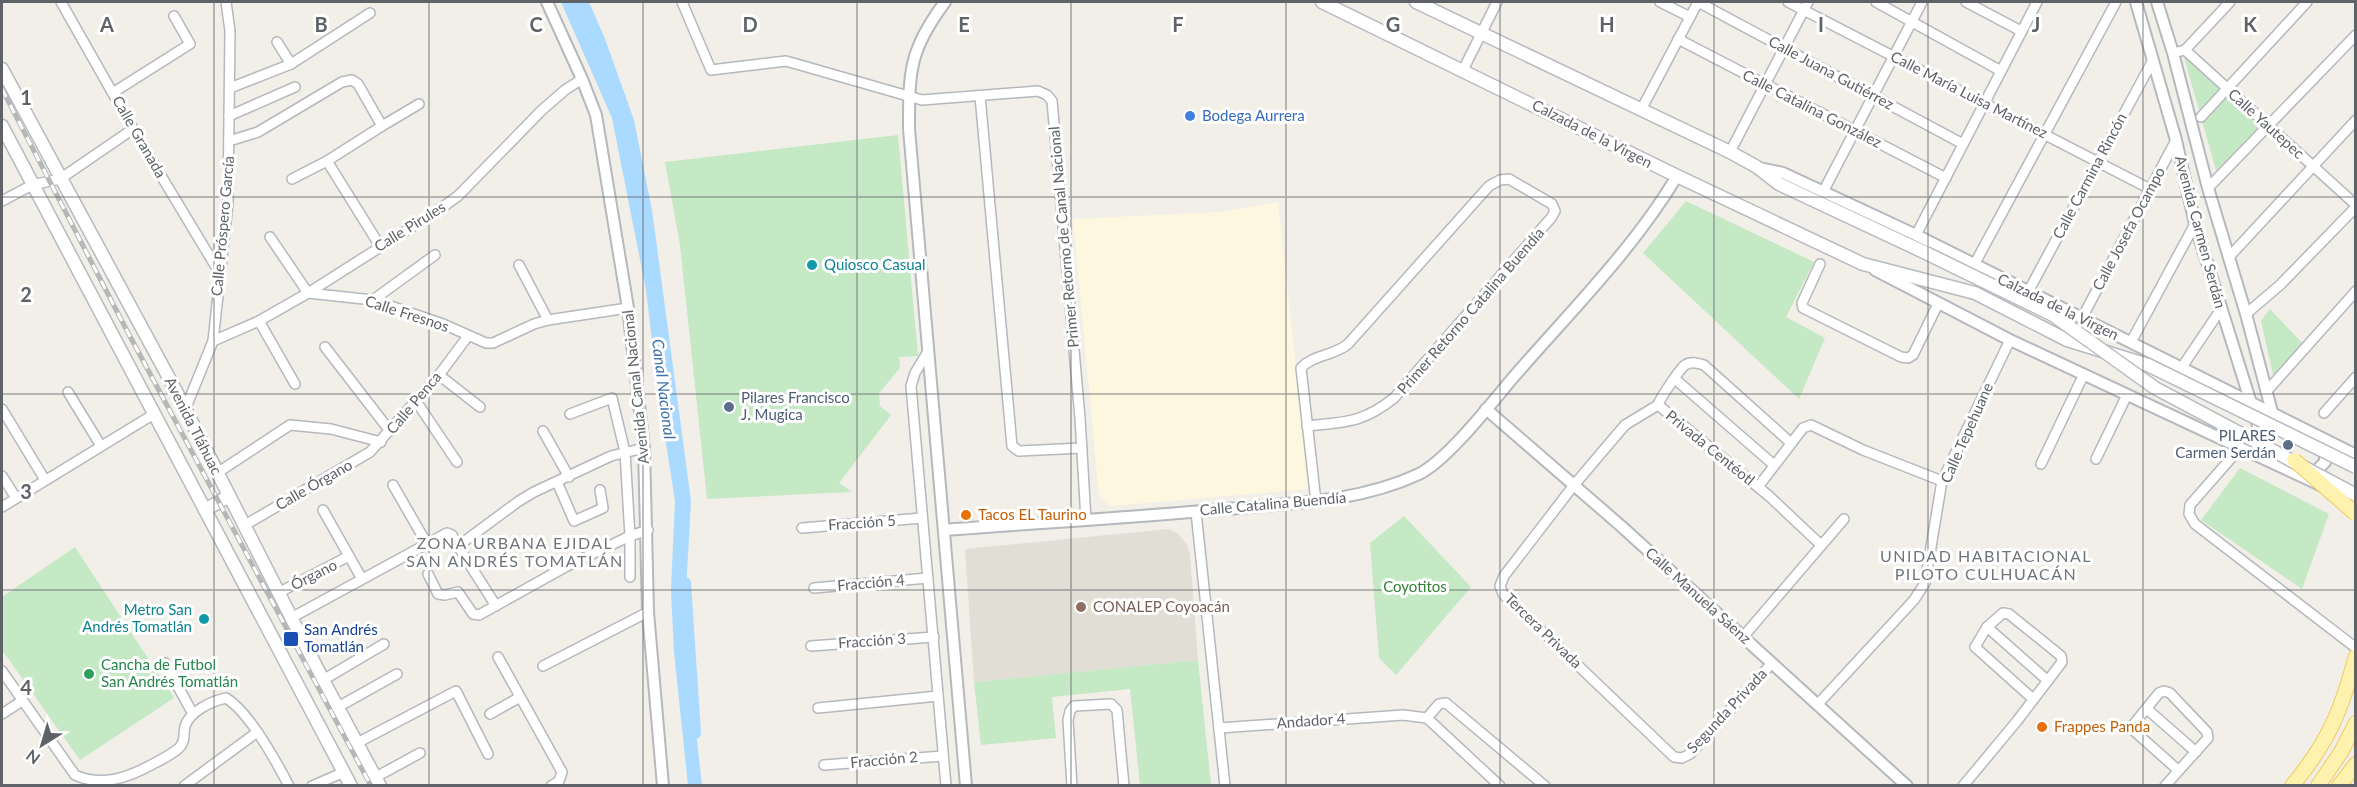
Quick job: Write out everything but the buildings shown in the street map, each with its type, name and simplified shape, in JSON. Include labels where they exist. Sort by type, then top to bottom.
[{"type":"main road","name":"Calzada de la Virgen","points":[[1322,2],[1677,176],[1863,264],[1976,293],[2067,339],[2148,365],[2355,467]]},
{"type":"main road","name":"Calzada de la Virgen","points":[[1416,2],[1730,152],[1757,167],[1779,184],[2053,315],[2155,388],[2294,460],[2355,495]]},
{"type":"main road","name":"Avenida Tláhuac","points":[[2,69],[185,410],[323,680],[378,781]]},
{"type":"main road","name":"Avenida Tláhuac","points":[[2,126],[351,786]]},
{"type":"main road","points":[[2294,460],[2355,514]]},
{"type":"main road","points":[[205,510],[230,496]]},
{"type":"main road","points":[[2292,786],[2325,742],[2336,721],[2345,697],[2355,656]]},
{"type":"main road","points":[[2318,786],[2341,752],[2355,723]]},
{"type":"main road","points":[[2340,786],[2355,764]]},
{"type":"street","name":"Calle Granada","points":[[61,2],[133,129],[219,272]]},
{"type":"street","name":"Calle Próspero García","points":[[185,410],[213,342],[228,203],[230,31],[226,2]]},
{"type":"street","name":"Avenida Canal Nacional","points":[[546,2],[596,115],[628,308],[644,448],[648,530],[648,612],[663,786]]},
{"type":"street","name":"Primer Retorno de Canal Nacional","points":[[682,2],[711,69],[786,61],[922,100],[1038,91],[1047,95],[1052,101],[1082,448],[1086,520]]},
{"type":"street","points":[[945,2],[929,23],[912,63],[909,129],[966,786]]},
{"type":"street","points":[[1463,70],[1497,2]]},
{"type":"street","points":[[1660,2],[1690,17]]},
{"type":"street","points":[[1641,110],[1698,2]]},
{"type":"street","name":"Calle Juana Gutiérrez","points":[[1698,2],[1963,144]]},
{"type":"street","name":"Calle María Luisa Martínez","points":[[1788,2],[1806,5],[1894,56],[2150,189]]},
{"type":"street","points":[[1876,2],[2001,71]]},
{"type":"street","points":[[1823,192],[1922,2]]},
{"type":"street","points":[[1966,2],[2021,31]]},
{"type":"street","points":[[1916,236],[2037,2]]},
{"type":"street","points":[[1974,266],[2116,2]]},
{"type":"street","name":"Avenida Carmen Serdán","points":[[2136,2],[2175,140],[2195,224],[2269,461]]},
{"type":"street","name":"Avenida Carmen Serdán","points":[[2157,2],[2272,412]]},
{"type":"street","points":[[2173,53],[2185,50],[2230,2]]},
{"type":"street","points":[[2201,117],[2307,2]]},
{"type":"street","points":[[1730,152],[1806,5]]},
{"type":"street","points":[[230,88],[291,64],[370,13]]},
{"type":"street","points":[[114,92],[190,44],[174,16]]},
{"type":"street","points":[[2208,188],[2355,35]]},
{"type":"street","name":"Calle Catalina González","points":[[1678,39],[1946,178]]},
{"type":"street","points":[[277,42],[291,64]]},
{"type":"street","name":"Calle Yautepec","points":[[2185,50],[2355,206]]},
{"type":"street","name":"Calle Carmina Rincón","points":[[2028,291],[2152,60]]},
{"type":"street","name":"Calle Pirules","points":[[213,342],[259,321],[308,293],[458,196],[542,110],[582,79]]},
{"type":"street","points":[[229,141],[258,132],[342,82],[352,80],[358,84],[382,126]]},
{"type":"street","points":[[229,116],[295,87]]},
{"type":"street","points":[[980,96],[1012,446],[1018,451],[1082,448]]},
{"type":"street","points":[[292,179],[327,161],[419,104]]},
{"type":"street","points":[[2229,257],[2355,120]]},
{"type":"street","points":[[2,201],[32,185],[60,179],[133,129]]},
{"type":"street","name":"Calle Josefa Ocampo","points":[[2082,318],[2175,140]]},
{"type":"street","points":[[327,161],[380,246]]},
{"type":"street","name":"Calzada de la Virgen","points":[[1757,167],[1783,173],[1916,236],[2252,401],[2355,455]]},
{"type":"street","name":"Calle Catalina Buendía","points":[[944,530],[1316,502],[1360,495],[1398,483],[1422,472],[1438,461],[1486,409],[1637,234],[1659,207],[1677,176]]},
{"type":"street","name":"Primer Retorno Catalina Buendía","points":[[1307,426],[1352,422],[1380,410],[1394,398],[1551,218],[1555,211],[1552,204],[1509,179],[1500,180],[1489,186],[1348,344],[1339,352],[1307,362],[1301,368],[1312,478],[1316,502]]},
{"type":"street","points":[[2246,314],[2280,285],[2355,206]]},
{"type":"street","points":[[2131,342],[2195,224]]},
{"type":"street","points":[[270,237],[308,293]]},
{"type":"street","points":[[373,300],[435,255]]},
{"type":"street","points":[[1820,264],[1802,303],[1803,308],[1901,357],[1908,358],[1913,355],[1938,304]]},
{"type":"street","name":"Calzada de la Virgen","points":[[1863,264],[2010,340],[2302,478],[2324,487],[2355,489]]},
{"type":"street","points":[[519,266],[548,320]]},
{"type":"street","points":[[2266,392],[2355,291]]},
{"type":"street","name":"Calle Fresnos","points":[[308,293],[373,300],[493,344],[534,324],[548,320],[628,308]]},
{"type":"street","points":[[2182,367],[2221,309]]},
{"type":"street","points":[[259,321],[295,384]]},
{"type":"street","name":"Calle Penca","points":[[218,473],[290,424],[331,429],[381,442],[439,375],[468,336]]},
{"type":"street","name":"Calle Tepehuane","points":[[1818,704],[1914,600],[1925,583],[1942,481],[2010,340]]},
{"type":"street","points":[[325,347],[390,431]]},
{"type":"street","points":[[927,353],[910,386],[946,786]]},
{"type":"street","points":[[1658,405],[1660,398],[1684,366],[1693,362],[1704,365],[1791,443]]},
{"type":"street","points":[[2042,464],[2084,374]]},
{"type":"street","points":[[439,375],[480,407]]},
{"type":"street","points":[[2324,413],[2355,377]]},
{"type":"street","points":[[1675,380],[1774,465]]},
{"type":"street","points":[[68,392],[101,446]]},
{"type":"street","points":[[2096,459],[2127,395]]},
{"type":"street","points":[[570,414],[612,398],[625,452],[630,577]]},
{"type":"street","points":[[416,401],[457,462]]},
{"type":"street","name":"Privada Centéotl","points":[[1574,485],[1625,425],[1658,405],[1758,487],[1821,545]]},
{"type":"street","points":[[2,409],[45,480]]},
{"type":"street","name":"Calle Manuela Sáenz","points":[[1486,409],[1818,704],[1904,785]]},
{"type":"street","points":[[2,507],[154,414]]},
{"type":"street","points":[[1758,487],[1803,428],[1810,425],[1863,450],[1942,481]]},
{"type":"street","points":[[543,431],[569,477]]},
{"type":"street","points":[[2302,478],[2313,476],[2325,462],[2325,453],[2310,432]]},
{"type":"street","name":"Calle Órgano","points":[[245,525],[349,465],[381,442]]},
{"type":"street","points":[[458,546],[519,501],[611,456],[644,448]]},
{"type":"street","points":[[2240,448],[2190,505],[2189,514],[2195,524],[2355,648]]},
{"type":"street","points":[[2,476],[16,498]]},
{"type":"street","points":[[557,482],[574,521],[603,508],[600,490]]},
{"type":"street","points":[[393,485],[424,546]]},
{"type":"street","name":"Tercera Privada","points":[[1574,485],[1504,576],[1500,586],[1503,594],[1674,757],[1682,758]]},
{"type":"street","points":[[323,510],[362,579]]},
{"type":"street","points":[[1196,512],[1225,786]]},
{"type":"street","name":"Fracción 5","points":[[802,528],[922,518]]},
{"type":"street","points":[[1743,637],[1844,519]]},
{"type":"street","points":[[428,574],[438,594],[445,596],[458,592],[476,616],[567,566],[630,536],[648,530]]},
{"type":"street","points":[[291,618],[450,533],[496,606]]},
{"type":"street","name":"Órgano","points":[[278,593],[349,556]]},
{"type":"street","name":"Fracción 4","points":[[814,588],[928,578]]},
{"type":"street","points":[[543,666],[648,612]]},
{"type":"street","points":[[1963,786],[2048,681],[2062,662],[2061,656],[2009,614],[2003,613],[1987,627],[1975,647],[2033,699]]},
{"type":"street","points":[[1987,627],[2048,681]]},
{"type":"street","name":"Fracción 3","points":[[811,646],[934,637]]},
{"type":"street","points":[[323,680],[384,644]]},
{"type":"street","points":[[498,657],[562,772],[555,783]]},
{"type":"street","points":[[165,663],[193,714]]},
{"type":"street","name":"Segunda Privada","points":[[1682,758],[1690,754],[1772,663]]},
{"type":"street","points":[[2,671],[75,775],[84,782],[97,784],[120,781],[168,756],[184,741],[186,725],[193,714],[217,700],[226,698],[233,702],[256,733],[289,786]]},
{"type":"street","points":[[338,707],[398,674]]},
{"type":"street","points":[[357,743],[456,691],[488,754]]},
{"type":"street","points":[[2165,786],[2208,738],[2207,732],[2170,693],[2164,691],[2159,693],[2133,725],[2133,729],[2178,770]]},
{"type":"street","points":[[818,708],[939,696]]},
{"type":"street","points":[[490,714],[520,697]]},
{"type":"street","points":[[2,714],[22,701]]},
{"type":"street","points":[[1500,786],[1427,718],[1439,704],[1446,703],[1545,786]]},
{"type":"street","points":[[1072,786],[1068,720],[1070,711],[1074,706],[1111,704],[1117,710],[1124,786]]},
{"type":"street","points":[[2147,708],[2196,752]]},
{"type":"street","name":"Andador 4","points":[[1219,728],[1403,715],[1427,718]]},
{"type":"street","points":[[184,786],[256,733]]},
{"type":"street","points":[[378,781],[420,753]]},
{"type":"street","name":"Fracción 2","points":[[824,765],[943,756]]},
{"type":"street","points":[[312,786],[344,772]]},
{"type":"shaded area","points":[[1278,202],[1309,489],[1110,506],[1099,495],[1073,219],[1221,212]]},
{"type":"shaded area","name":"CONALEP Coyoacán","points":[[1168,529],[1177,533],[1186,543],[1190,554],[1198,660],[974,682],[965,549]]},
{"type":"green space","points":[[2184,57],[2265,126],[2217,174]]},
{"type":"green space","points":[[898,135],[918,356],[899,357],[900,368],[879,393],[880,406],[891,415],[839,483],[852,492],[707,499],[680,245],[665,162]]},
{"type":"green space","points":[[1686,201],[1814,262],[1786,317],[1825,338],[1799,399],[1643,253]]},
{"type":"green space","points":[[2270,309],[2303,344],[2274,379],[2261,321]]},
{"type":"green space","points":[[2240,468],[2329,514],[2302,589],[2201,520]]},
{"type":"green space","name":"Coyotitos","points":[[1404,516],[1471,587],[1396,675],[1379,658],[1370,543]]},
{"type":"green space","name":"Cancha de Futbol San Andrés Tomatlán","points":[[75,547],[174,698],[80,760],[2,650],[2,597]]},
{"type":"green space","points":[[1198,660],[1211,785],[1140,785],[1130,689],[1052,697],[1056,738],[981,745],[974,682]]},
{"type":"water","name":"Canal Nacional","points":[[561,2],[589,2],[634,120],[652,210],[691,501],[685,608],[687,653],[702,785],[688,785],[674,652],[671,590],[675,501],[659,399],[646,290],[612,118]]},
{"type":"waterway","name":"Canal Nacional","points":[[685,583],[695,733]]},
{"type":"railway","points":[[2,89],[125,327],[371,786]]},
{"type":"place","name":"Bodega Aurrera","points":[[1190,116]]},
{"type":"place","name":"Quiosco Casual","points":[[812,265]]},
{"type":"place","name":"Pilares Francisco J. Mugica","points":[[729,407]]},
{"type":"place","name":"PILARES Carmen Serdán","points":[[2288,445]]},
{"type":"place","name":"Tacos EL Taurino","points":[[966,515]]},
{"type":"place","name":"CONALEP Coyoacán","points":[[1081,607]]},
{"type":"place","name":"Metro San Andrés Tomatlán","points":[[204,619]]},
{"type":"place","name":"San Andrés Tomatlán","points":[[291,639]]},
{"type":"place","name":"Cancha de Futbol San Andrés Tomatlán","points":[[89,674]]},
{"type":"place","name":"Frappes Panda","points":[[2042,727]]},
{"type":"district","name":"ZONA URBANA EJIDAL SAN ANDRÉS TOMATLÁN","points":[[515,552]]},
{"type":"district","name":"UNIDAD HABITACIONAL PILOTO CULHUACÁN","points":[[1986,565]]}]
